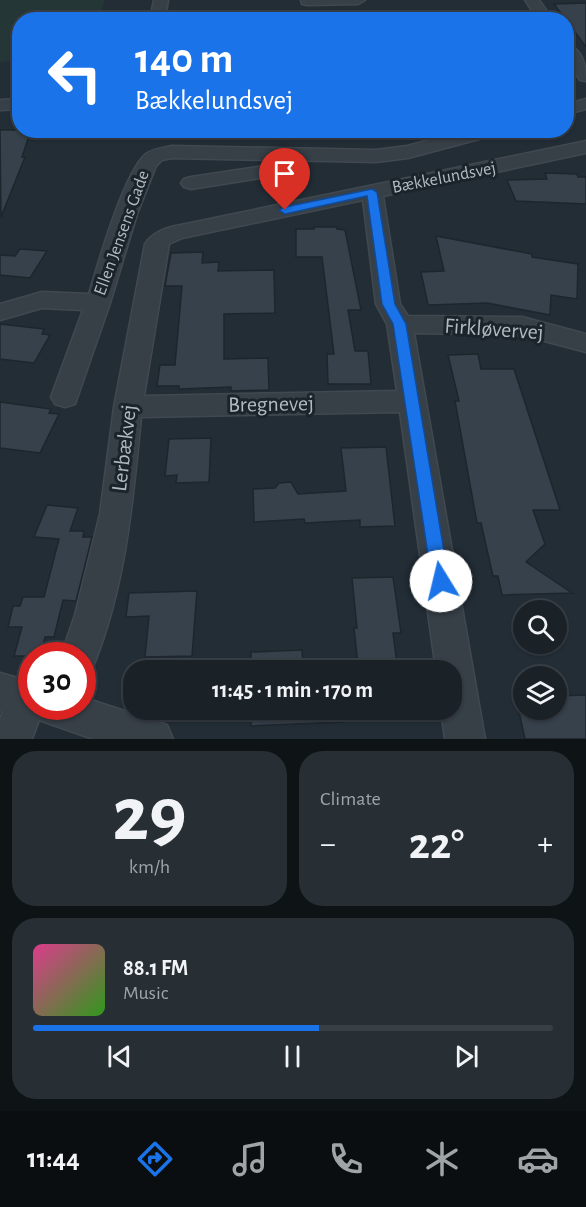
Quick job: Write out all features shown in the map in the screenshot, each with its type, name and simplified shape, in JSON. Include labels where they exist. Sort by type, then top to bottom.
[{"type":"street","points":[[307,0],[358,0]]},
{"type":"street","points":[[574,60],[586,76]]},
{"type":"street","name":"Ellen Jensens Gade","points":[[0,312],[42,300],[98,303],[126,214],[147,164],[154,156],[172,152],[376,156],[408,152],[461,138]]},
{"type":"street","name":"Bækkelundsvej","points":[[160,239],[176,233],[586,147]]},
{"type":"street","points":[[190,183],[300,167],[301,154]]},
{"type":"street","points":[[372,192],[388,304],[400,324],[465,739]]},
{"type":"street","name":"Lerbækvej","points":[[84,642],[93,615],[116,514],[129,407],[156,244],[160,239]]},
{"type":"street","points":[[65,397],[98,303]]},
{"type":"street","name":"Firkløvervej","points":[[400,324],[522,326],[586,343]]},
{"type":"street","name":"Bregnevej","points":[[129,407],[413,401]]},
{"type":"street","points":[[12,739],[26,720]]},
{"type":"street","points":[[94,720],[153,739]]},
{"type":"shaded area","points":[[0,0],[105,0],[101,12],[12,12],[12,61],[0,62]]},
{"type":"building","points":[[586,3],[586,47],[574,31],[574,12],[560,12],[554,4]]},
{"type":"building","points":[[0,130],[12,130],[12,138],[28,138],[22,157],[25,157],[1,217]]},
{"type":"building","points":[[545,173],[577,174],[578,177],[586,177],[586,204],[516,201],[507,180],[547,179]]},
{"type":"building","points":[[314,227],[337,227],[337,229],[345,230],[361,310],[348,310],[355,351],[368,351],[371,384],[328,384],[327,354],[334,354],[322,257],[296,257],[296,229],[314,229]]},
{"type":"building","points":[[436,236],[532,254],[532,257],[578,264],[577,299],[551,295],[550,315],[487,303],[428,305],[421,272],[444,271]]},
{"type":"building","points":[[20,249],[47,251],[30,278],[0,275],[0,255],[15,256]]},
{"type":"building","points":[[203,252],[202,263],[219,262],[218,271],[274,270],[275,313],[224,314],[224,359],[268,358],[269,390],[231,391],[231,387],[179,389],[179,386],[157,386],[160,365],[175,365],[182,286],[165,286],[171,253]]},
{"type":"building","points":[[0,324],[44,329],[42,334],[50,335],[34,363],[0,359]]},
{"type":"building","points":[[478,354],[481,369],[514,369],[560,510],[533,510],[545,544],[526,562],[572,593],[502,595],[498,576],[493,576],[481,523],[477,523],[455,401],[459,401],[448,355]]},
{"type":"building","points":[[0,402],[51,409],[49,413],[59,414],[40,453],[0,448]]},
{"type":"building","points":[[211,438],[209,482],[176,483],[177,475],[165,476],[169,439]]},
{"type":"building","points":[[386,447],[395,526],[360,527],[360,520],[305,523],[304,519],[254,522],[253,489],[275,488],[279,483],[291,482],[298,494],[346,491],[341,448]]},
{"type":"building","points":[[47,505],[78,508],[70,531],[84,531],[83,537],[92,537],[76,601],[63,600],[54,637],[45,637],[44,642],[18,642],[18,656],[14,656],[22,627],[8,627],[13,606],[20,606],[23,597],[44,597],[59,539],[34,537]]},
{"type":"building","points":[[393,577],[401,633],[393,633],[396,660],[357,660],[352,578]]},
{"type":"building","points":[[197,591],[192,656],[145,657],[149,616],[126,617],[129,593]]},
{"type":"building","points":[[302,650],[303,660],[251,660],[251,652]]},
{"type":"building","points":[[586,695],[586,739],[525,739],[521,720],[567,720],[567,696]]},
{"type":"building","points":[[251,720],[342,720],[343,722],[251,726]]},
{"type":"route","points":[[285,210],[372,192],[388,304],[400,324],[441,581]]}]
